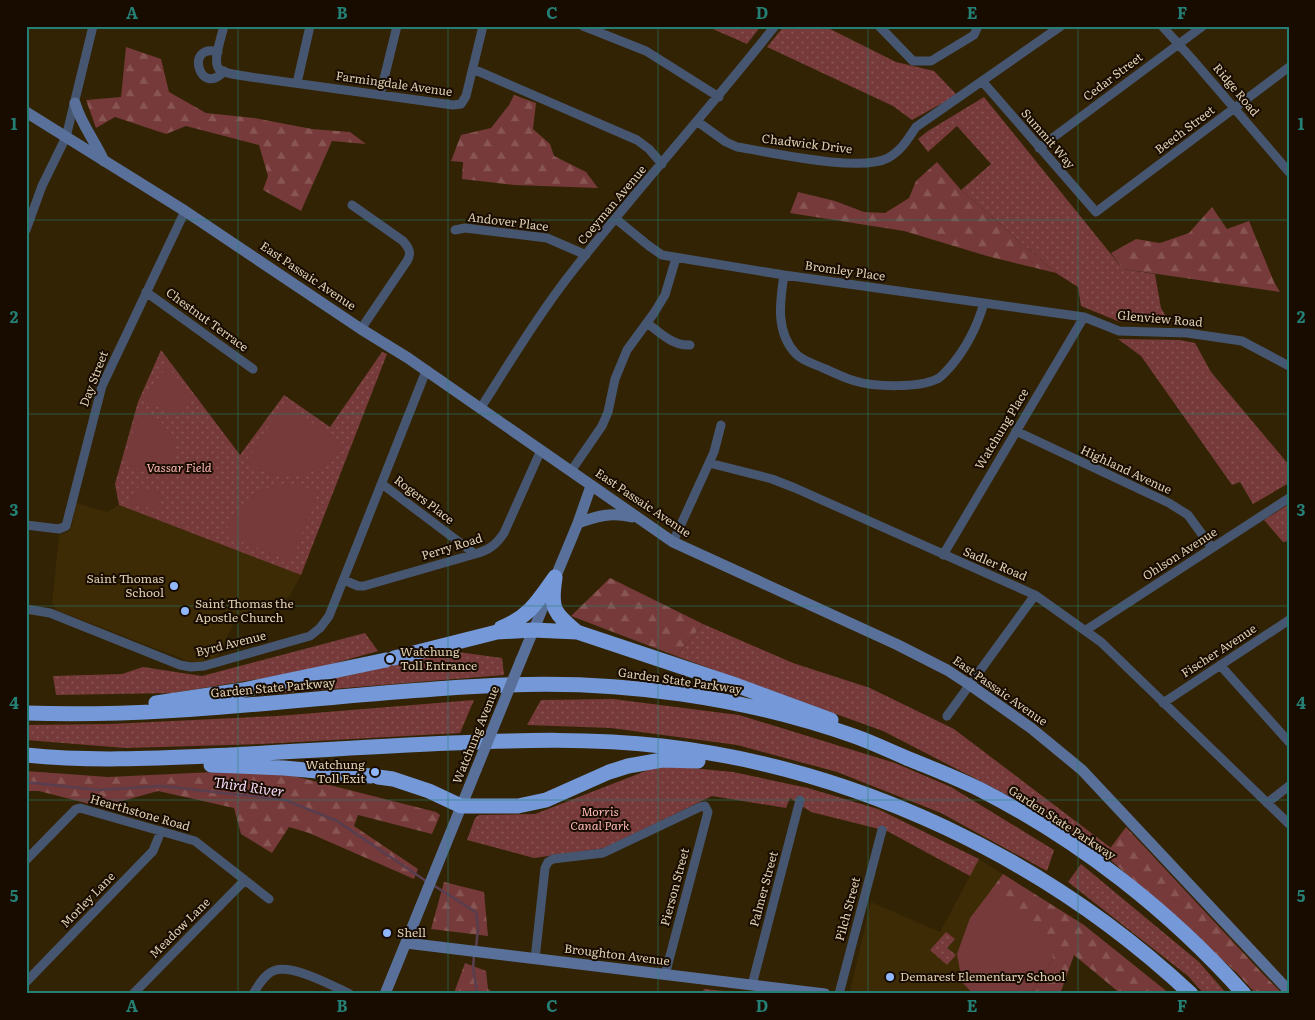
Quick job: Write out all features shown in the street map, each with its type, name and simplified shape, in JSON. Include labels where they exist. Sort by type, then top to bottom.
[{"type":"highway","points":[[555,576],[552,595],[553,604],[560,619],[576,632]]},
{"type":"highway","points":[[70,714],[243,690],[390,659],[486,634],[516,622],[526,615],[555,576]]},
{"type":"highway","points":[[486,634],[533,630],[576,632],[824,717],[837,723],[857,737]]},
{"type":"highway","name":"Garden State Parkway","points":[[26,713],[70,714],[179,711],[504,684],[558,684],[641,689],[721,700],[775,712],[857,737],[979,789],[1076,846],[1161,912],[1244,994]]},
{"type":"highway","points":[[130,760],[451,743],[556,740],[664,746],[768,766],[870,796],[968,838],[1009,860],[1093,913],[1135,945],[1191,994]]},
{"type":"highway","points":[[26,755],[258,766],[374,776],[393,779],[429,791],[461,806],[531,804],[546,800],[609,772],[628,766],[662,760],[701,762],[820,780]]},
{"type":"main road","points":[[74,103],[78,116],[94,140],[104,161]]},
{"type":"main road","name":"East Passaic Avenue","points":[[26,112],[185,211],[426,371],[673,542],[898,645],[970,684],[1031,728],[1082,770],[1289,991]]},
{"type":"main road","name":"Watchung Avenue","points":[[385,994],[555,576],[578,524],[591,486]]},
{"type":"main road","points":[[578,524],[604,514],[618,514],[642,522]]},
{"type":"main road","name":"Broughton Avenue","points":[[406,943],[826,994]]},
{"type":"street","points":[[26,230],[42,186],[66,137],[93,26]]},
{"type":"street","points":[[218,52],[209,51],[202,55],[198,62],[199,71],[204,76],[212,78],[220,76],[224,71],[217,65],[216,61],[224,26]]},
{"type":"street","points":[[297,83],[310,26]]},
{"type":"street","points":[[380,95],[397,26]]},
{"type":"street","name":"Farmingdale Avenue","points":[[224,71],[250,77],[458,105],[464,101],[474,69],[483,26]]},
{"type":"street","points":[[583,26],[646,51],[719,97]]},
{"type":"street","name":"Coeyman Avenue","points":[[480,409],[530,330],[586,255],[719,97],[775,26]]},
{"type":"street","points":[[879,26],[913,62],[931,61],[974,35],[978,26]]},
{"type":"street","name":"Chadwick Drive","points":[[698,122],[726,142],[737,147],[842,164],[865,163],[887,159],[902,148],[916,128],[1061,26]]},
{"type":"street","name":"Ridge Road","points":[[1162,26],[1289,171]]},
{"type":"street","name":"Cedar Street","points":[[1039,148],[1202,26]]},
{"type":"street","name":"Beech Street","points":[[1096,212],[1289,67]]},
{"type":"street","points":[[474,69],[637,140],[649,149],[662,164]]},
{"type":"street","name":"Summit Way","points":[[982,81],[1096,212]]},
{"type":"street","points":[[352,205],[403,241],[410,251],[407,261],[361,328]]},
{"type":"street","name":"Day Street","points":[[26,525],[59,529],[66,526],[102,386],[185,211]]},
{"type":"street","name":"Bromley Place","points":[[616,219],[662,255],[676,258],[1084,317]]},
{"type":"street","name":"Andover Place","points":[[455,230],[465,228],[547,238],[586,255]]},
{"type":"street","points":[[571,471],[602,426],[627,350],[665,295],[676,258]]},
{"type":"street","points":[[784,275],[779,307],[780,316],[784,333],[796,354],[807,362],[854,381],[871,384],[904,385],[938,379],[958,358],[966,346],[977,325],[984,303]]},
{"type":"street","name":"Chestnut Terrace","points":[[146,292],[253,369]]},
{"type":"street","name":"Glenview Road","points":[[1084,317],[1119,331],[1187,332],[1242,341],[1289,366]]},
{"type":"street","name":"Watchung Place","points":[[943,555],[1084,317]]},
{"type":"street","points":[[647,323],[675,343],[690,345]]},
{"type":"street","name":"Byrd Avenue","points":[[26,609],[50,613],[180,665],[191,667],[204,666],[310,636],[320,628],[329,616],[426,371]]},
{"type":"street","points":[[673,542],[709,463],[720,434],[721,425]]},
{"type":"street","name":"Highland Avenue","points":[[1016,431],[1169,503],[1188,515],[1212,548]]},
{"type":"street","name":"Perry Road","points":[[344,580],[358,586],[364,586],[475,554],[492,547],[498,543],[541,450]]},
{"type":"street","name":"Sadler Road","points":[[709,463],[795,488],[1035,595],[1101,642],[1289,824]]},
{"type":"street","name":"Rogers Place","points":[[382,484],[475,554]]},
{"type":"street","name":"Ohlson Avenue","points":[[1086,630],[1289,498]]},
{"type":"street","points":[[947,716],[1035,595]]},
{"type":"street","name":"Fischer Avenue","points":[[1162,703],[1289,620]]},
{"type":"street","points":[[1220,665],[1289,742]]},
{"type":"street","points":[[1267,803],[1289,786]]},
{"type":"street","name":"Palmer Street","points":[[752,985],[800,800]]},
{"type":"street","name":"Pierson Street","points":[[535,959],[548,862],[553,859],[603,853],[705,806],[708,812],[665,975]]},
{"type":"street","name":"Hearthstone Road","points":[[26,860],[76,809],[80,808],[194,841],[268,899]]},
{"type":"street","name":"Pilch Street","points":[[839,994],[882,830]]},
{"type":"street","name":"Morley Lane","points":[[26,982],[153,851],[162,831]]},
{"type":"street","name":"Meadow Lane","points":[[133,994],[245,880]]},
{"type":"street","points":[[253,994],[271,971],[280,968],[293,970],[350,994]]},
{"type":"shaded area","name":"Saint Thomas School","points":[[76,503],[107,512],[119,505],[301,575],[289,597],[238,615],[216,659],[196,664],[56,610],[52,604],[59,535],[69,531]]},
{"type":"shaded area","name":"Demarest Elementary School","points":[[979,859],[1084,925],[1060,994],[853,994],[850,991],[871,902],[940,932]]},
{"type":"green space","points":[[706,26],[761,26],[747,44]]},
{"type":"green space","points":[[784,26],[824,26],[896,62],[934,71],[957,95],[912,120],[893,106],[767,47]]},
{"type":"green space","points":[[126,47],[161,59],[169,92],[206,113],[254,118],[312,129],[350,132],[366,144],[332,141],[301,211],[263,190],[268,176],[259,145],[186,126],[166,134],[115,117],[96,128],[86,100],[121,97]]},
{"type":"green space","points":[[514,95],[536,103],[533,129],[550,144],[554,156],[586,172],[598,188],[514,185],[462,179],[463,162],[451,161],[461,135],[491,128],[509,105]]},
{"type":"green space","points":[[984,97],[1123,269],[1155,274],[1161,308],[1170,323],[1120,322],[1081,306],[1078,287],[1056,273],[961,190],[991,164],[957,126],[928,152],[918,139]]},
{"type":"green space","points":[[937,162],[961,190],[1056,273],[987,256],[904,231],[790,213],[798,192],[835,201],[864,212],[885,213],[909,198],[916,181]]},
{"type":"green space","points":[[1212,207],[1227,229],[1249,221],[1280,292],[1123,269],[1111,253],[1136,239],[1160,243],[1189,233]]},
{"type":"green space","points":[[1118,339],[1180,340],[1195,343],[1211,372],[1289,465],[1289,483],[1253,504],[1240,482],[1232,485],[1141,356]]},
{"type":"green space","name":"Vassar Field","points":[[161,350],[240,455],[284,395],[330,427],[382,352],[387,354],[301,575],[119,505],[115,484],[138,402]]},
{"type":"green space","points":[[167,366],[194,398],[181,414],[169,413],[144,399]]},
{"type":"green space","points":[[284,403],[343,445],[324,466],[298,476],[270,475],[246,462]]},
{"type":"green space","points":[[139,410],[160,421],[173,439],[176,458],[171,479],[124,464]]},
{"type":"green space","points":[[287,484],[318,491],[292,561],[224,535],[235,514],[248,499],[264,490]]},
{"type":"green space","points":[[135,487],[162,494],[158,510],[131,503]]},
{"type":"green space","points":[[1289,504],[1289,541],[1283,542],[1264,520]]},
{"type":"green space","points":[[610,578],[703,624],[676,656],[571,616]]},
{"type":"green space","points":[[703,624],[793,663],[870,688],[954,729],[1111,848],[1105,855],[1013,798],[883,731],[676,656]]},
{"type":"green space","points":[[365,633],[378,651],[307,671],[173,693],[56,695],[53,676],[122,674],[143,667],[202,676]]},
{"type":"green space","points":[[443,650],[502,658],[504,675],[259,695]]},
{"type":"green space","points":[[613,699],[739,715],[895,763],[951,787],[1054,850],[1047,871],[941,813],[837,772],[737,745],[611,728],[527,725],[541,700]]},
{"type":"green space","points":[[474,700],[460,733],[262,744],[125,748],[26,740],[26,725],[110,724],[277,716]]},
{"type":"green space","name":"Morris Canal Park","points":[[661,765],[733,772],[808,788],[878,809],[979,859],[970,876],[887,831],[811,812],[790,798],[786,808],[712,796],[605,848],[534,858],[467,840],[475,818],[479,815],[535,814]]},
{"type":"green space","points":[[270,770],[436,812],[440,815],[432,834],[358,815],[354,826],[418,869],[414,879],[309,833],[289,827],[272,853],[241,834],[234,808],[158,791],[101,807],[39,791],[26,791],[26,771],[108,777]]},
{"type":"green space","points":[[1126,827],[1283,994],[1256,994],[1237,973],[1105,855]]},
{"type":"green space","points":[[1081,864],[1199,962],[1227,994],[1204,994],[1188,976],[1068,882]]},
{"type":"green space","points":[[1003,874],[1084,925],[1170,994],[1121,994],[1074,955],[1060,994],[1030,994],[1053,959],[989,893]]},
{"type":"green space","points":[[444,882],[484,892],[488,936],[431,929]]},
{"type":"green space","points":[[989,893],[1052,947],[1053,959],[1030,994],[973,994],[962,982],[957,954],[970,918]]},
{"type":"green space","points":[[946,932],[955,939],[947,948],[956,955],[947,965],[930,950]]},
{"type":"green space","points":[[465,963],[486,971],[488,989],[496,994],[454,993]]},
{"type":"green space","points":[[704,989],[747,993],[702,994]]},
{"type":"waterway","name":"Third River","points":[[26,782],[98,790],[162,786],[285,800],[337,821],[426,881]]},
{"type":"waterway","name":"Third River","points":[[433,885],[476,912],[478,928],[476,948]]},
{"type":"waterway","name":"Third River","points":[[474,956],[473,969],[479,994]]},
{"type":"place","name":"Saint Thomas School","points":[[174,586]]},
{"type":"place","name":"Saint Thomas the Apostle Church","points":[[185,611]]},
{"type":"place","name":"Watchung Toll Entrance","points":[[390,659]]},
{"type":"place","name":"Watchung Toll Exit","points":[[375,772]]},
{"type":"place","name":"Shell","points":[[387,933]]},
{"type":"place","name":"Demarest Elementary School","points":[[890,977]]}]
